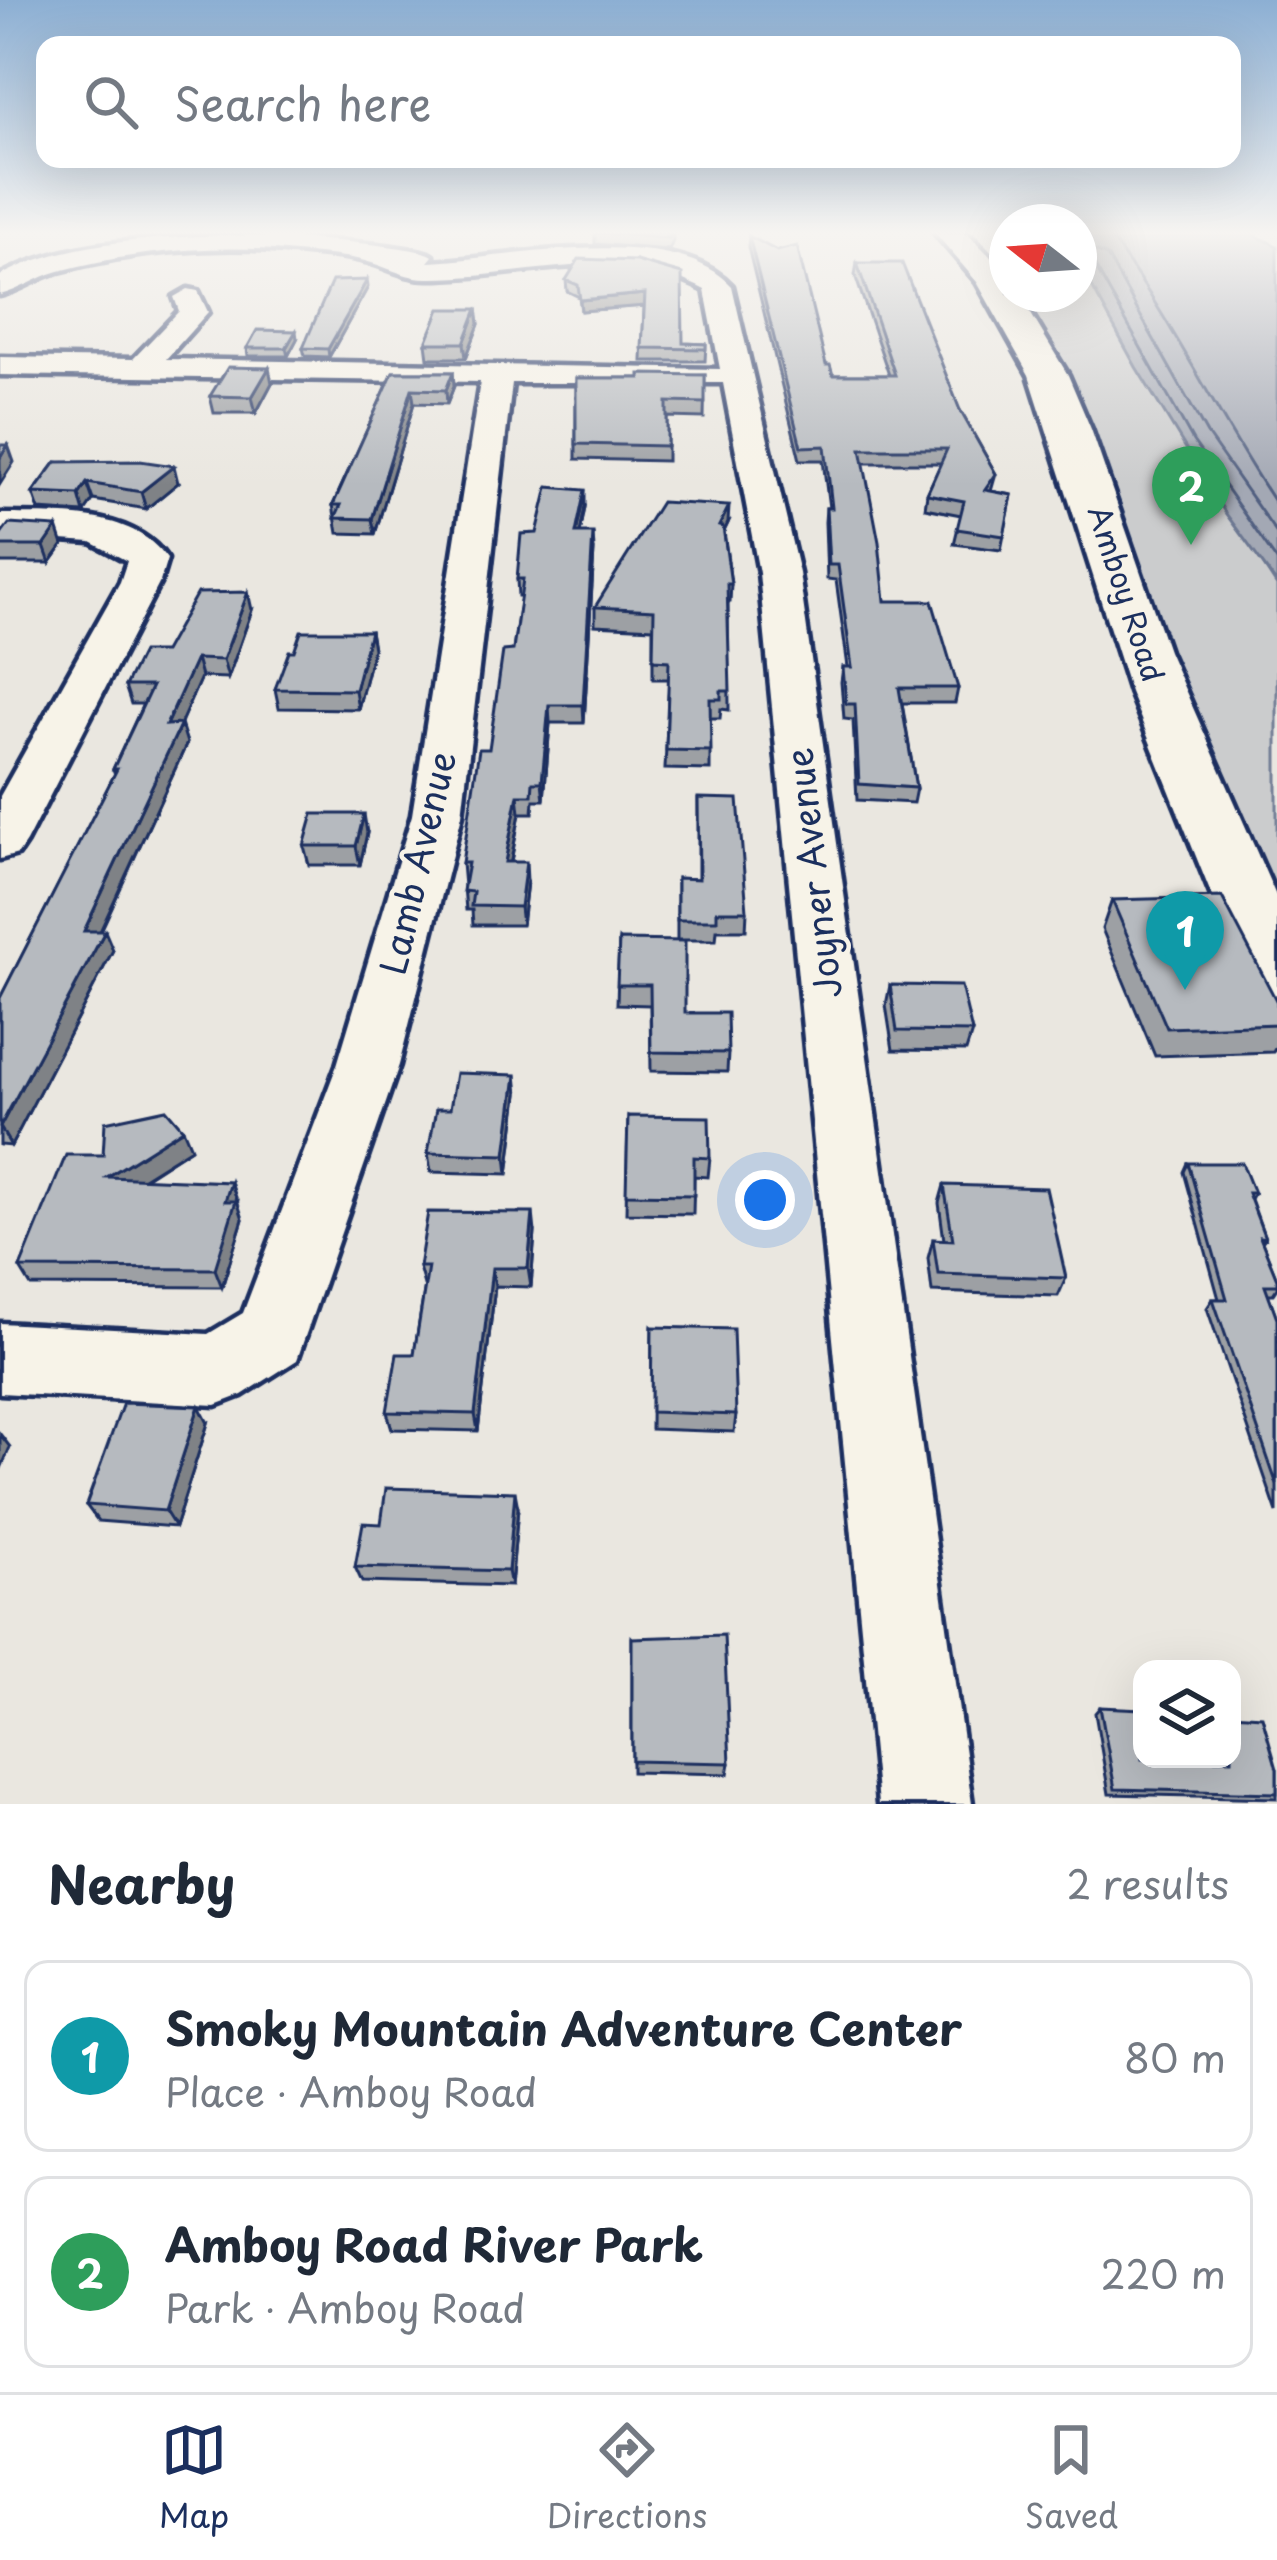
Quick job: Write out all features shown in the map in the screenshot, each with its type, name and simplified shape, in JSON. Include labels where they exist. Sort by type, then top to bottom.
[{"type":"main road","name":"Amboy Road","points":[[1014,317],[1058,395],[1159,698],[1277,971]]},
{"type":"street","points":[[141,368],[190,317]]},
{"type":"street","name":"Joyner Avenue","points":[[726,317],[779,573],[925,1804]]},
{"type":"street","points":[[0,367],[740,376]]},
{"type":"street","name":"Lamb Avenue","points":[[0,1358],[216,1370],[271,1336],[368,1065],[437,815],[497,374]]},
{"type":"street","points":[[0,525],[68,527],[114,535],[136,545],[147,559],[140,582],[0,842]]},
{"type":"shaded area","points":[[1034,317],[1110,317],[1166,415],[1277,586],[1277,894],[1176,667],[1076,402]]},
{"type":"water","points":[[1109,317],[1277,317],[1277,584],[1226,514]]},
{"type":"building","points":[[316,317],[346,317],[328,349],[303,348]]},
{"type":"building","points":[[437,317],[474,317],[464,343],[426,343]]},
{"type":"building","points":[[644,317],[683,317],[683,343],[706,344],[706,349],[642,348]]},
{"type":"building","points":[[769,317],[814,317],[833,375],[895,375],[875,317],[923,317],[960,410],[996,474],[985,490],[1012,495],[1004,536],[957,529],[964,501],[927,494],[947,449],[861,449],[885,601],[932,601],[958,688],[899,688],[916,788],[859,784],[855,704],[846,704],[843,667],[852,667],[838,565],[829,565],[826,508],[832,508],[825,446],[801,447]]},
{"type":"building","points":[[257,330],[296,331],[286,348],[247,348]]},
{"type":"building","points":[[228,367],[269,368],[252,397],[210,396]]},
{"type":"building","points":[[393,372],[453,372],[446,390],[412,389],[372,519],[335,518],[341,505],[333,505]]},
{"type":"building","points":[[640,374],[705,375],[705,403],[667,402],[667,446],[576,444],[576,378],[640,378]]},
{"type":"building","points":[[140,461],[174,466],[141,492],[87,483],[79,495],[33,493],[56,462]]},
{"type":"building","points":[[548,487],[585,490],[576,533],[593,533],[583,705],[549,705],[542,782],[533,782],[532,795],[518,795],[505,862],[526,862],[520,907],[471,906],[473,892],[463,891],[468,863],[462,863],[479,749],[489,749],[503,651],[513,650],[523,579],[517,579],[521,534],[537,533]]},
{"type":"building","points":[[661,502],[729,506],[719,526],[723,527],[731,584],[727,584],[730,691],[721,691],[721,699],[710,699],[711,751],[666,750],[669,661],[653,660],[654,610],[595,607]]},
{"type":"building","points":[[9,524],[57,527],[44,546],[0,546],[0,536]]},
{"type":"building","points":[[248,592],[223,660],[196,659],[166,725],[181,724],[84,931],[105,931],[0,1127],[0,998],[117,769],[113,769],[152,686],[125,686],[142,652],[164,652],[197,593]]},
{"type":"building","points":[[301,631],[370,631],[355,690],[275,689]]},
{"type":"building","points":[[698,798],[738,799],[747,911],[717,911],[717,920],[677,920],[677,878],[699,879]]},
{"type":"building","points":[[313,814],[364,814],[356,846],[304,846]]},
{"type":"building","points":[[1222,897],[1277,1002],[1277,1024],[1167,1028],[1112,900]]},
{"type":"building","points":[[619,940],[685,941],[685,1013],[727,1013],[728,1053],[651,1052],[650,985],[617,985]]},
{"type":"building","points":[[890,985],[961,986],[972,1032],[897,1031]]},
{"type":"building","points":[[456,1073],[516,1075],[506,1155],[428,1153],[436,1109],[450,1109]]},
{"type":"building","points":[[166,1109],[183,1129],[107,1177],[231,1182],[225,1201],[236,1201],[215,1269],[20,1268],[66,1155],[103,1155],[105,1122]]},
{"type":"building","points":[[628,1116],[709,1117],[710,1158],[694,1157],[694,1195],[626,1194]]},
{"type":"building","points":[[1188,1163],[1242,1163],[1254,1193],[1248,1193],[1277,1279],[1277,1285],[1265,1285],[1277,1318],[1277,1485],[1213,1299],[1227,1299]]},
{"type":"building","points":[[944,1185],[1046,1188],[1066,1278],[938,1274],[933,1239],[953,1240]]},
{"type":"building","points":[[428,1212],[533,1213],[528,1268],[492,1268],[475,1414],[387,1412],[397,1354],[414,1354],[428,1267],[419,1267]]},
{"type":"building","points":[[652,1327],[733,1329],[736,1415],[651,1412]]},
{"type":"building","points":[[123,1403],[199,1406],[165,1511],[86,1505]]},
{"type":"building","points":[[386,1488],[515,1492],[508,1571],[355,1567],[363,1523],[381,1524]]},
{"type":"building","points":[[724,1635],[730,1763],[632,1761],[632,1638]]},
{"type":"building","points":[[1100,1707],[1133,1709],[1133,1768],[1241,1768],[1241,1715],[1262,1716],[1277,1769],[1277,1793],[1115,1789]]},
{"type":"place","name":"Amboy Road River Park","points":[[1191,545]]},
{"type":"place","name":"Smoky Mountain Adventure Center","points":[[1185,990]]}]
